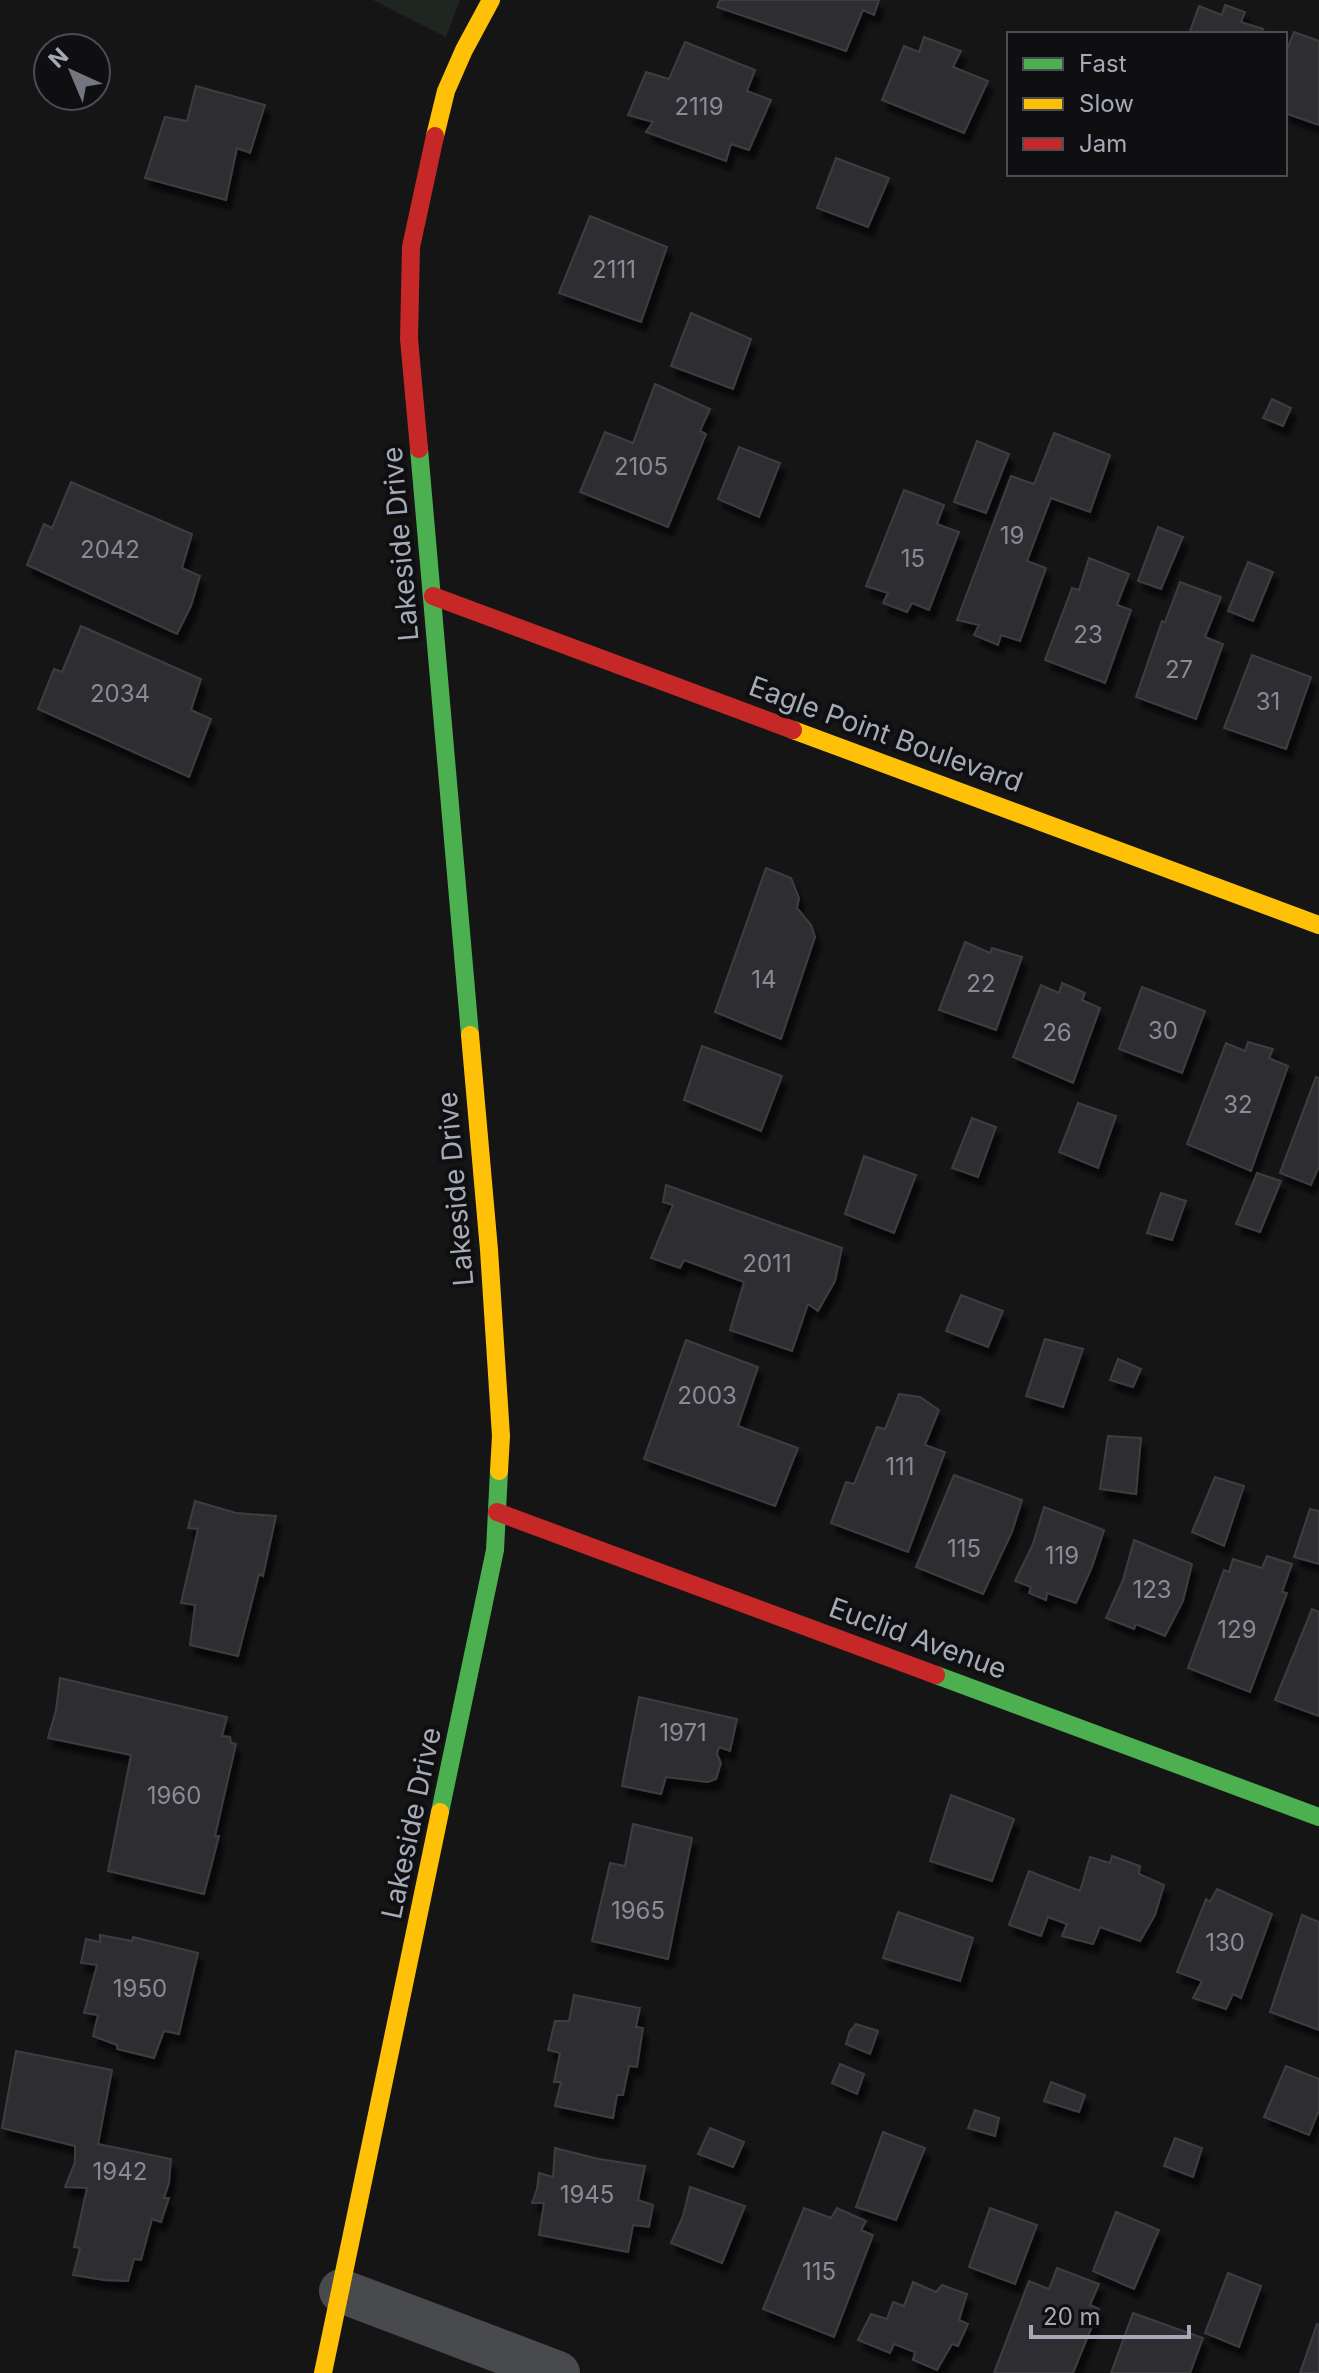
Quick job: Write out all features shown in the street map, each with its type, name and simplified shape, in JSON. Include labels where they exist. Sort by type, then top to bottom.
[{"type":"street","name":"Lakeside Drive","points":[[323,2373],[495,1550],[501,1436],[489,1250],[409,339],[411,247],[446,91],[491,0]]},
{"type":"street","name":"Eagle Point Boulevard","points":[[433,596],[1319,925]]},
{"type":"street","name":"Euclid Avenue","points":[[497,1512],[1319,1817]]},
{"type":"street","points":[[341,2291],[558,2373]]},
{"type":"shaded area","points":[[373,0],[460,0],[446,37]]},
{"type":"building","points":[[720,0],[879,0],[874,15],[863,10],[846,51],[717,7]]},
{"type":"building","points":[[1225,5],[1245,12],[1241,22],[1263,29],[1262,32],[1190,32],[1199,6],[1222,15]]},
{"type":"building","points":[[1294,32],[1319,41],[1319,125],[1287,114],[1287,49]]},
{"type":"building","points":[[924,37],[961,51],[953,67],[988,81],[964,133],[882,100],[904,46],[919,52]]},
{"type":"building","points":[[685,42],[755,70],[747,91],[771,100],[749,150],[731,144],[726,161],[646,132],[653,122],[628,115],[646,72],[669,79]]},
{"type":"building","points":[[196,86],[265,105],[250,153],[237,148],[226,200],[145,178],[165,117],[187,121]]},
{"type":"building","points":[[836,158],[889,178],[868,227],[817,208]]},
{"type":"building","points":[[590,216],[667,247],[641,322],[559,293]]},
{"type":"building","points":[[691,313],[751,339],[733,389],[671,366]]},
{"type":"building","points":[[655,384],[710,409],[700,431],[706,434],[668,527],[580,492],[605,432],[633,443]]},
{"type":"building","points":[[1272,399],[1291,408],[1283,426],[1263,418]]},
{"type":"building","points":[[1054,433],[1110,455],[1090,512],[1051,498],[1027,561],[1046,568],[1020,641],[1001,635],[998,645],[974,635],[979,625],[957,620],[1011,476],[1034,484]]},
{"type":"building","points":[[977,441],[1009,454],[986,513],[954,502]]},
{"type":"building","points":[[739,447],[780,463],[759,517],[718,499]]},
{"type":"building","points":[[71,482],[192,534],[182,568],[200,576],[191,606],[177,634],[27,565],[44,524],[52,528]]},
{"type":"building","points":[[904,490],[944,505],[937,524],[959,532],[929,610],[912,603],[907,612],[883,603],[888,593],[866,586]]},
{"type":"building","points":[[1158,527],[1183,537],[1161,589],[1138,581]]},
{"type":"building","points":[[1089,558],[1129,574],[1117,605],[1131,610],[1105,683],[1045,660],[1072,588],[1079,590]]},
{"type":"building","points":[[1248,562],[1273,572],[1253,621],[1228,611]]},
{"type":"building","points":[[1180,582],[1221,597],[1205,637],[1223,644],[1196,719],[1136,697],[1162,621],[1165,622]]},
{"type":"building","points":[[81,626],[201,679],[191,710],[211,719],[189,777],[38,709],[54,669],[62,672]]},
{"type":"building","points":[[1252,655],[1311,677],[1286,749],[1224,728]]},
{"type":"building","points":[[766,868],[791,878],[799,898],[797,908],[811,925],[815,937],[781,1039],[715,1012]]},
{"type":"building","points":[[965,942],[990,953],[992,948],[1022,957],[996,1030],[939,1010]]},
{"type":"building","points":[[1062,983],[1085,993],[1082,1000],[1100,1008],[1073,1083],[1013,1057],[1041,985],[1059,993]]},
{"type":"building","points":[[1142,987],[1205,1011],[1182,1073],[1119,1049]]},
{"type":"building","points":[[1248,1042],[1273,1049],[1269,1058],[1288,1066],[1251,1171],[1187,1144],[1226,1043],[1245,1051]]},
{"type":"building","points":[[702,1046],[782,1076],[761,1131],[684,1100]]},
{"type":"building","points":[[1316,1077],[1319,1078],[1319,1166],[1311,1185],[1280,1173]]},
{"type":"building","points":[[1078,1103],[1116,1116],[1098,1168],[1059,1152]]},
{"type":"building","points":[[972,1118],[996,1127],[978,1177],[952,1168]]},
{"type":"building","points":[[864,1156],[916,1175],[894,1233],[845,1214]]},
{"type":"building","points":[[1257,1173],[1281,1181],[1260,1232],[1236,1224]]},
{"type":"building","points":[[666,1185],[842,1248],[835,1281],[818,1311],[808,1304],[792,1351],[730,1330],[744,1282],[684,1260],[680,1268],[651,1258],[673,1205],[663,1202]]},
{"type":"building","points":[[1161,1193],[1186,1201],[1172,1240],[1147,1233]]},
{"type":"building","points":[[961,1295],[1003,1311],[988,1347],[946,1331]]},
{"type":"building","points":[[1045,1339],[1083,1349],[1063,1407],[1026,1396]]},
{"type":"building","points":[[686,1340],[758,1367],[738,1426],[798,1448],[775,1506],[644,1459]]},
{"type":"building","points":[[1118,1359],[1141,1369],[1133,1387],[1110,1380]]},
{"type":"building","points":[[899,1394],[920,1397],[939,1410],[925,1445],[945,1452],[908,1552],[831,1523],[846,1482],[854,1484],[877,1427],[885,1429]]},
{"type":"building","points":[[1108,1436],[1141,1438],[1136,1494],[1100,1489]]},
{"type":"building","points":[[954,1475],[1022,1500],[1012,1532],[983,1594],[916,1567]]},
{"type":"building","points":[[1215,1477],[1244,1486],[1224,1546],[1192,1532]]},
{"type":"building","points":[[195,1501],[236,1513],[276,1516],[263,1576],[259,1574],[238,1656],[190,1645],[195,1605],[181,1603],[198,1529],[188,1528]]},
{"type":"building","points":[[1044,1507],[1104,1530],[1076,1603],[1047,1593],[1046,1600],[1029,1593],[1031,1587],[1015,1581],[1033,1544]]},
{"type":"building","points":[[1310,1509],[1319,1511],[1319,1564],[1294,1557]]},
{"type":"building","points":[[1134,1540],[1192,1564],[1183,1601],[1165,1636],[1136,1624],[1134,1629],[1106,1618],[1123,1580]]},
{"type":"building","points":[[1267,1556],[1292,1564],[1282,1592],[1287,1593],[1250,1692],[1188,1668],[1224,1570],[1229,1572],[1233,1559],[1262,1568]]},
{"type":"building","points":[[1312,1609],[1319,1612],[1319,1716],[1275,1700]]},
{"type":"building","points":[[60,1678],[227,1717],[222,1736],[230,1737],[231,1743],[236,1744],[215,1836],[219,1836],[204,1894],[108,1871],[131,1755],[48,1738]]},
{"type":"building","points":[[639,1697],[737,1719],[730,1751],[719,1747],[717,1754],[721,1763],[716,1779],[708,1782],[666,1777],[661,1794],[622,1786]]},
{"type":"building","points":[[951,1795],[1014,1819],[992,1881],[930,1861]]},
{"type":"building","points":[[633,1824],[692,1838],[668,1959],[592,1941],[610,1863],[625,1866]]},
{"type":"building","points":[[1112,1856],[1140,1866],[1139,1874],[1164,1885],[1155,1915],[1140,1941],[1100,1927],[1093,1944],[1062,1936],[1067,1924],[1048,1917],[1041,1936],[1009,1925],[1029,1871],[1080,1891],[1090,1857],[1110,1863]]},
{"type":"building","points":[[1217,1889],[1272,1914],[1241,1998],[1233,1994],[1226,2009],[1193,1998],[1202,1981],[1177,1972],[1206,1899],[1210,1902]]},
{"type":"building","points":[[898,1912],[973,1938],[960,1981],[883,1958]]},
{"type":"building","points":[[1302,1915],[1319,1922],[1319,2030],[1270,2012]]},
{"type":"building","points":[[100,1935],[132,1941],[133,1937],[198,1953],[179,2034],[164,2031],[154,2058],[117,2049],[117,2045],[93,2036],[98,2015],[84,2013],[97,1965],[81,1963],[86,1939],[100,1942]]},
{"type":"building","points":[[574,1995],[640,2008],[636,2027],[643,2028],[637,2067],[629,2066],[623,2095],[617,2095],[613,2118],[555,2106],[561,2082],[554,2082],[560,2053],[548,2050],[555,2021],[569,2021]]},
{"type":"building","points":[[856,2024],[878,2031],[870,2054],[846,2044]]},
{"type":"building","points":[[16,2051],[112,2070],[98,2144],[171,2159],[164,2198],[169,2198],[161,2222],[152,2219],[141,2260],[134,2259],[128,2281],[73,2275],[80,2248],[74,2247],[87,2188],[65,2187],[75,2162],[75,2146],[2,2128]]},
{"type":"building","points":[[840,2064],[864,2074],[857,2094],[832,2083]]},
{"type":"building","points":[[1286,2066],[1319,2079],[1319,2110],[1309,2135],[1264,2117]]},
{"type":"building","points":[[1051,2082],[1085,2095],[1079,2112],[1044,2101]]},
{"type":"building","points":[[975,2110],[999,2118],[995,2136],[968,2128]]},
{"type":"building","points":[[710,2128],[744,2142],[733,2167],[698,2154]]},
{"type":"building","points":[[883,2132],[925,2148],[896,2220],[856,2207]]},
{"type":"building","points":[[1175,2138],[1202,2148],[1193,2177],[1164,2166]]},
{"type":"building","points":[[555,2148],[645,2166],[638,2200],[653,2205],[649,2227],[633,2225],[628,2252],[539,2235],[544,2203],[532,2203],[539,2173],[553,2177]]},
{"type":"building","points":[[690,2187],[745,2206],[722,2263],[671,2243],[683,2216]]},
{"type":"building","points":[[804,2208],[831,2218],[837,2208],[866,2221],[861,2230],[873,2235],[834,2337],[763,2309]]},
{"type":"building","points":[[990,2208],[1037,2225],[1015,2284],[969,2267]]},
{"type":"building","points":[[1116,2212],[1159,2230],[1134,2289],[1093,2271]]},
{"type":"building","points":[[1057,2268],[1099,2284],[1090,2305],[1099,2309],[1073,2373],[994,2373],[1029,2281],[1049,2289]]},
{"type":"building","points":[[1228,2273],[1261,2286],[1239,2347],[1205,2333]]},
{"type":"building","points":[[913,2282],[936,2292],[942,2285],[967,2294],[959,2320],[968,2324],[958,2346],[952,2344],[937,2370],[913,2360],[915,2352],[894,2344],[890,2353],[858,2340],[871,2314],[887,2319],[893,2302],[904,2306]]},
{"type":"building","points":[[1133,2313],[1203,2338],[1190,2373],[1111,2373]]},
{"type":"building","points":[[1317,2324],[1319,2373],[1300,2373]]},
{"type":"traffic: fast","points":[[419,449],[470,1035]]},
{"type":"traffic: fast","points":[[440,1812],[495,1550],[499,1471]]},
{"type":"traffic: fast","points":[[936,1675],[1319,1817]]},
{"type":"traffic: slow","points":[[435,136],[446,91],[491,0]]},
{"type":"traffic: slow","points":[[793,730],[1319,925]]},
{"type":"traffic: slow","points":[[470,1035],[489,1250],[501,1436],[499,1471]]},
{"type":"traffic: slow","points":[[323,2373],[440,1812]]},
{"type":"traffic: jam","points":[[419,449],[409,339],[411,247],[435,136]]},
{"type":"traffic: jam","points":[[433,596],[793,730]]},
{"type":"traffic: jam","points":[[497,1512],[936,1675]]}]
